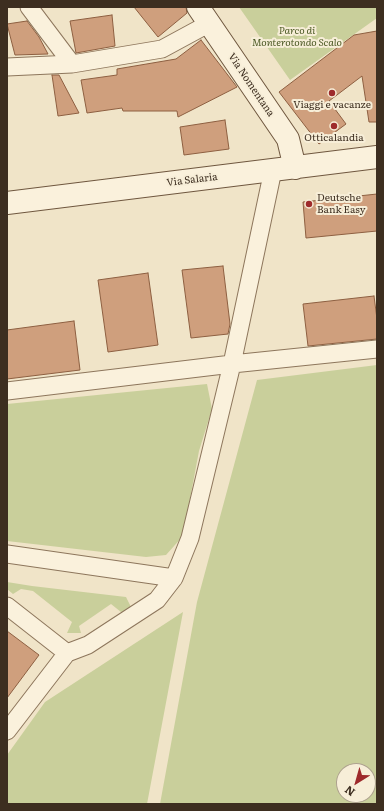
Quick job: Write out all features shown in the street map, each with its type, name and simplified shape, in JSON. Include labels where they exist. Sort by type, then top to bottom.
[{"type":"main road","name":"Via Nomentana","points":[[204,15],[288,139],[295,168]]},
{"type":"main road","name":"Via Salaria","points":[[7,203],[377,157]]},
{"type":"street","points":[[29,7],[72,64]]},
{"type":"street","points":[[7,67],[72,64],[162,49],[204,15]]},
{"type":"street","points":[[7,731],[67,654],[88,645],[157,600],[174,578],[190,538],[232,364],[272,170]]},
{"type":"street","points":[[7,392],[232,364],[377,349]]},
{"type":"street","points":[[7,554],[174,578]]},
{"type":"street","points":[[7,606],[67,654]]},
{"type":"green space","name":"Parco di Monterotondo Scalo","points":[[239,7],[377,7],[377,18],[290,80]]},
{"type":"green space","points":[[377,365],[377,804],[160,804],[197,602],[257,380]]},
{"type":"green space","points":[[207,384],[212,409],[199,451],[183,536],[166,555],[146,557],[7,541],[7,404]]},
{"type":"green space","points":[[7,582],[126,597],[132,609],[121,612],[111,604],[79,626],[81,633],[67,633],[72,622],[33,591],[21,589],[13,594],[7,589]]},
{"type":"green space","points":[[183,612],[147,804],[7,804],[7,755],[45,702]]},
{"type":"building","points":[[134,7],[186,7],[187,13],[158,37]]},
{"type":"building","points":[[112,15],[115,46],[76,53],[70,21]]},
{"type":"building","points":[[27,21],[39,37],[48,54],[15,55],[7,24]]},
{"type":"building","points":[[377,31],[377,122],[369,122],[362,76],[329,101],[346,124],[319,144],[279,92],[354,35]]},
{"type":"building","points":[[201,40],[237,87],[178,117],[177,111],[123,111],[122,108],[87,113],[81,80],[117,75],[117,69],[176,59]]},
{"type":"building","points":[[52,75],[59,75],[79,113],[58,116]]},
{"type":"building","points":[[225,120],[229,149],[184,155],[180,127]]},
{"type":"building","points":[[377,194],[377,231],[306,238],[303,202]]},
{"type":"building","points":[[223,266],[230,324],[228,334],[191,338],[182,270]]},
{"type":"building","points":[[148,273],[158,345],[108,352],[98,280]]},
{"type":"building","points":[[374,296],[377,319],[377,339],[308,346],[303,304]]},
{"type":"building","points":[[74,321],[80,370],[7,379],[7,330]]},
{"type":"building","points":[[7,631],[39,655],[7,698]]},
{"type":"place","name":"Viaggi e vacanze","points":[[332,93]]},
{"type":"place","name":"Otticalandia","points":[[334,126]]},
{"type":"place","name":"Deutsche Bank Easy","points":[[309,204]]}]
